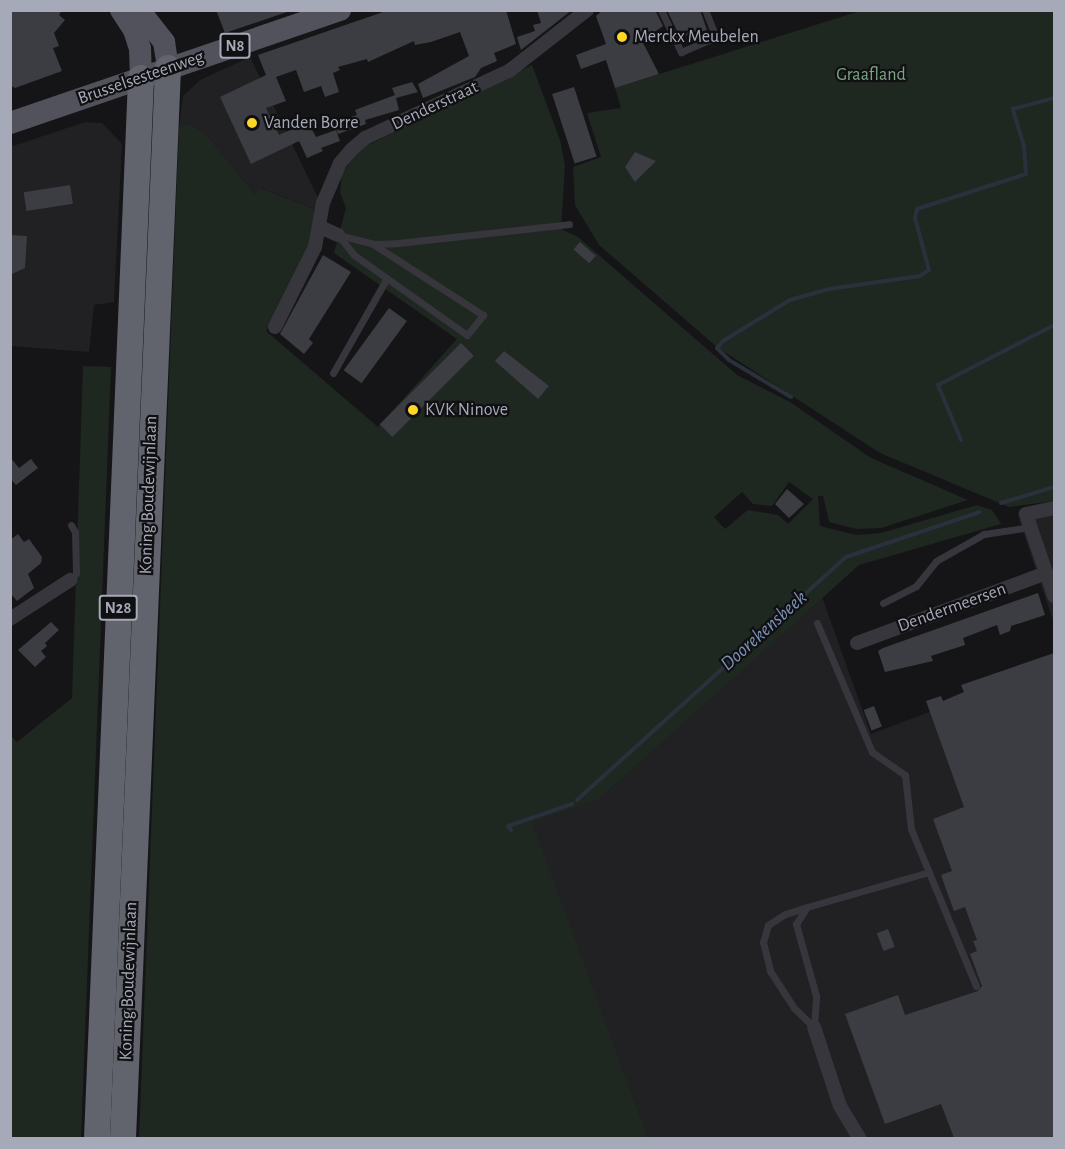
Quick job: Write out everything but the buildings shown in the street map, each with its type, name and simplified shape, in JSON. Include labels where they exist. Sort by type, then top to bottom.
[{"type":"highway","name":"Koning Boudewijnlaan","points":[[123,1138],[157,250],[168,68]]},
{"type":"highway","name":"Koning Boudewijnlaan","points":[[97,1138],[141,78]]},
{"type":"main road","name":"N28","points":[[121,10],[140,49],[141,78]]},
{"type":"main road","name":"N28","points":[[139,10],[164,42],[168,68]]},
{"type":"main road","name":"Brusselsesteenweg","points":[[10,123],[340,10]]},
{"type":"street","name":"Denderstraat","points":[[274,327],[315,247],[323,203],[340,163],[358,144],[509,71],[587,10]]},
{"type":"street","points":[[320,227],[338,235]]},
{"type":"street","points":[[1054,508],[1029,520],[1054,596]]},
{"type":"street","name":"Dendermeersen","points":[[857,643],[1046,573]]},
{"type":"street","points":[[12,615],[70,580]]},
{"type":"street","points":[[814,1027],[840,1106],[859,1138]]},
{"type":"lane","points":[[661,10],[672,40],[681,52],[716,37],[705,10]]},
{"type":"lane","points":[[373,244],[569,224]]},
{"type":"lane","points":[[338,235],[373,244],[483,315],[467,335],[354,255],[338,235]]},
{"type":"lane","points":[[333,373],[387,278]]},
{"type":"lane","points":[[883,603],[916,586],[936,561],[984,534],[1029,520]]},
{"type":"lane","points":[[70,580],[76,573],[75,532],[71,525]]},
{"type":"lane","points":[[817,623],[872,752],[905,775],[911,829],[976,986]]},
{"type":"lane","points":[[814,1027],[794,1008],[770,971],[763,942],[768,925],[785,914],[929,872]]},
{"type":"lane","points":[[807,907],[796,924],[816,996],[814,1027]]},
{"type":"shaded area","points":[[250,57],[320,202],[319,211],[261,188],[255,194],[205,133],[188,123],[179,127],[183,96],[200,80]]},
{"type":"shaded area","points":[[85,122],[102,123],[122,144],[114,302],[94,305],[89,352],[11,346],[10,147]]},
{"type":"shaded area","points":[[1054,513],[1054,623],[1019,520]]},
{"type":"shaded area","points":[[822,597],[871,734],[1054,665],[1054,1138],[648,1138],[531,822],[598,800]]},
{"type":"green space","name":"Graafland","points":[[860,11],[1054,11],[1054,501],[1009,507],[880,453],[717,347],[599,245],[575,205],[573,167],[601,157],[587,113],[621,108],[615,88]]},
{"type":"green space","points":[[532,65],[560,140],[565,165],[561,229],[578,237],[737,375],[790,402],[871,458],[968,500],[881,528],[857,529],[829,522],[823,496],[818,496],[820,526],[856,535],[881,533],[977,505],[992,510],[1001,524],[859,565],[598,800],[532,822],[648,1138],[139,1138],[179,127],[188,123],[205,133],[255,194],[260,188],[319,211],[310,243],[266,331],[378,427],[457,339],[334,253],[346,208],[340,192],[342,174],[358,150]],"holes":[[[789,482],[813,499],[788,524],[778,515],[748,510],[725,529],[714,517],[742,492],[753,504],[772,506]]]},
{"type":"green space","points":[[83,366],[111,367],[81,1138],[11,1138],[10,735],[17,742],[72,698]]},
{"type":"waterway","points":[[791,397],[729,360],[717,348],[723,341],[790,300],[829,289],[920,276],[929,270],[915,218],[917,209],[1026,174],[1024,146],[1013,109],[1054,98]]},
{"type":"waterway","points":[[961,440],[938,385],[1054,325]]},
{"type":"waterway","name":"Doorekensbeek","points":[[1001,503],[1054,487]]},
{"type":"waterway","name":"Doorekensbeek","points":[[577,800],[846,557],[980,512]]},
{"type":"waterway","name":"Doorekensbeek","points":[[511,830],[508,826],[572,804]]},
{"type":"place","name":"Merckx Meubelen","points":[[622,37]]},
{"type":"place","name":"Vanden Borre","points":[[252,123]]},
{"type":"place","name":"KVK Ninove","points":[[413,410]]}]
